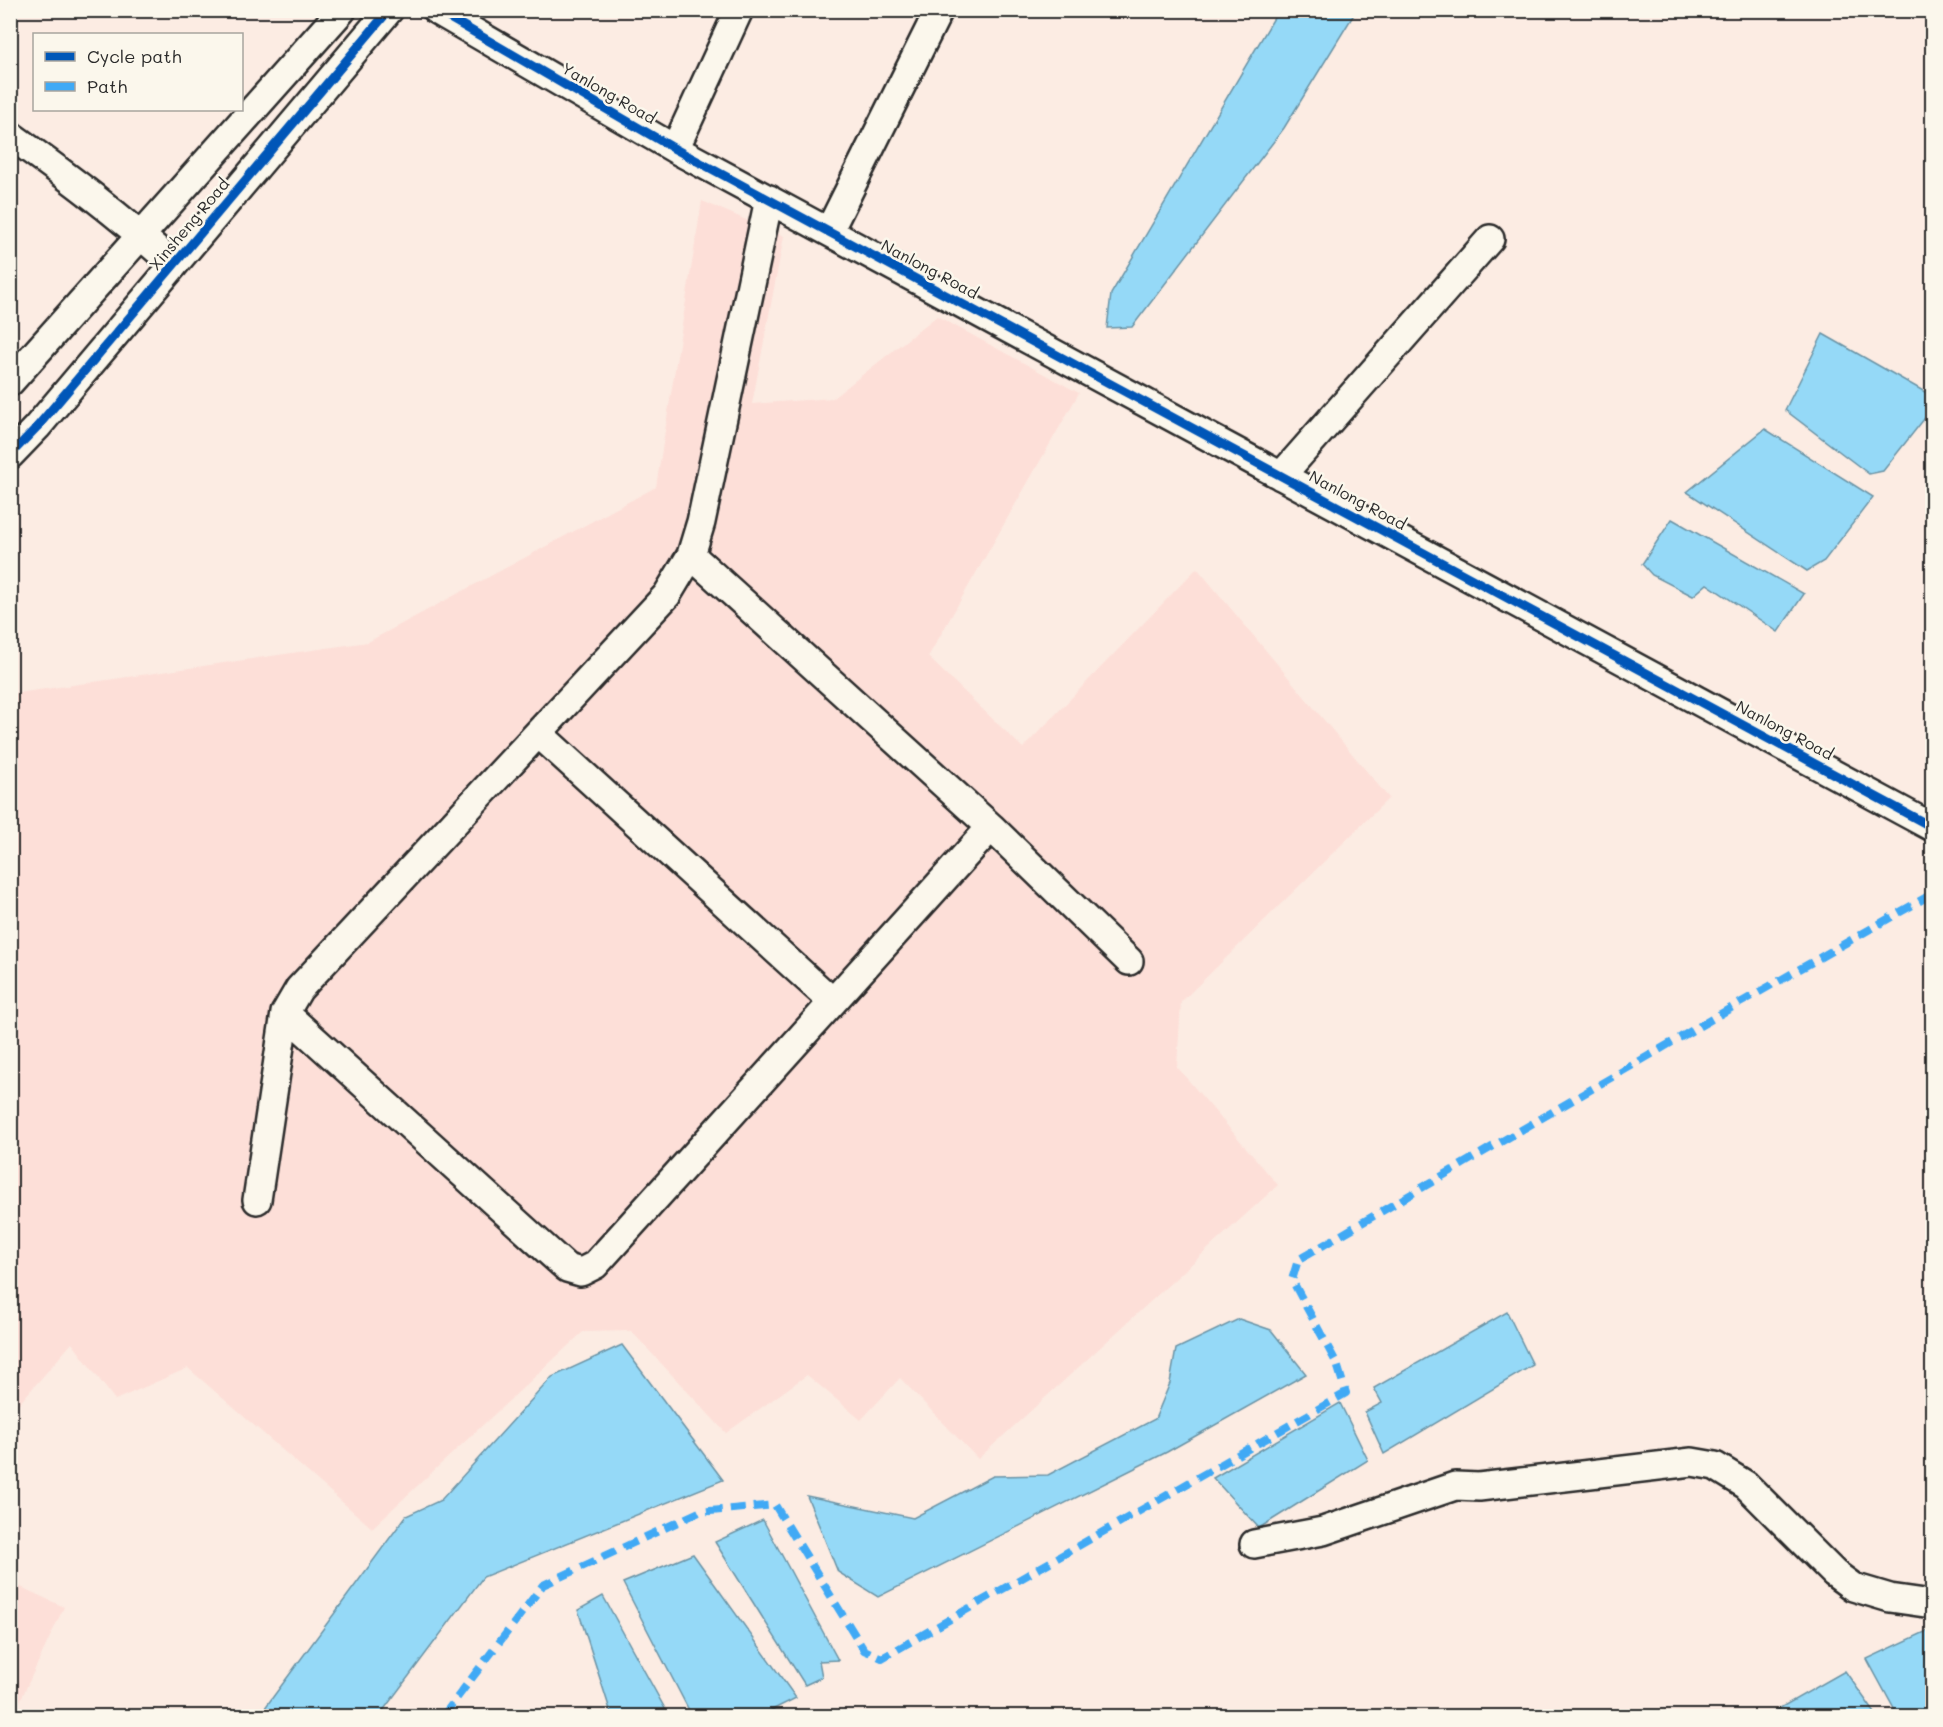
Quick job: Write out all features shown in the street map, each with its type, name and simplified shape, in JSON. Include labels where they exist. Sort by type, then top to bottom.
[{"type":"street","name":"Xinsheng Road","points":[[10,382],[342,10]]},
{"type":"street","name":"Xinsheng Road","points":[[10,455],[37,427],[389,10]]},
{"type":"street","name":"Yanlong Road","points":[[436,10],[675,149],[769,199]]},
{"type":"street","points":[[675,149],[739,10]]},
{"type":"street","points":[[829,231],[939,10]]},
{"type":"street","points":[[10,135],[83,187],[142,235],[174,265]]},
{"type":"street","points":[[257,1200],[285,1012],[298,989],[667,595],[691,555],[701,522],[769,199]]},
{"type":"street","name":"Nanlong Road","points":[[769,199],[1932,827]]},
{"type":"street","points":[[1281,476],[1490,239]]},
{"type":"street","points":[[691,555],[991,827],[1129,962]]},
{"type":"street","points":[[538,733],[833,1002]]},
{"type":"street","points":[[285,1012],[567,1268],[582,1272],[595,1265],[991,827]]},
{"type":"street","points":[[1254,1544],[1323,1531],[1455,1486],[1479,1487],[1692,1462],[1714,1466],[1746,1485],[1834,1573],[1853,1587],[1890,1598],[1932,1604]]},
{"type":"shaded area","points":[[702,201],[784,236],[752,404],[833,398],[937,316],[1079,393],[928,657],[1023,748],[1197,568],[1389,798],[1181,1002],[1177,1067],[1278,1185],[978,1459],[900,1378],[861,1420],[807,1375],[726,1433],[631,1331],[583,1332],[372,1528],[188,1368],[115,1400],[72,1343],[11,1413],[11,694],[368,642],[656,487]]},
{"type":"shaded area","points":[[10,1582],[64,1607],[13,1716],[10,1716]]},
{"type":"water","points":[[1278,11],[1356,11],[1284,128],[1132,327],[1107,328],[1111,294]]},
{"type":"water","points":[[1823,334],[1932,396],[1932,409],[1883,471],[1869,474],[1785,410]]},
{"type":"water","points":[[1765,429],[1873,497],[1824,561],[1807,571],[1687,492]]},
{"type":"water","points":[[1672,519],[1804,594],[1778,632],[1707,584],[1693,596],[1652,575],[1642,564]]},
{"type":"water","points":[[1507,1312],[1533,1365],[1384,1454],[1365,1412],[1382,1403],[1374,1388]]},
{"type":"water","points":[[1239,1319],[1271,1330],[1306,1374],[1167,1452],[878,1597],[838,1572],[807,1496],[913,1518],[993,1476],[1048,1475],[1155,1419],[1170,1383],[1176,1349]]},
{"type":"water","points":[[622,1345],[723,1480],[483,1577],[379,1716],[259,1716],[406,1516],[441,1500],[552,1377]]},
{"type":"water","points":[[1340,1403],[1368,1460],[1259,1528],[1213,1478]]},
{"type":"water","points":[[763,1520],[838,1660],[819,1661],[822,1677],[805,1685],[715,1542]]},
{"type":"water","points":[[693,1554],[796,1698],[760,1716],[692,1716],[623,1583]]},
{"type":"water","points":[[603,1596],[669,1716],[612,1716],[578,1610]]},
{"type":"water","points":[[1927,1631],[1932,1632],[1932,1716],[1898,1716],[1867,1659]]},
{"type":"water","points":[[1845,1671],[1877,1716],[1766,1716]]},
{"type":"marked path","points":[[443,1716],[543,1585],[699,1512],[775,1505],[864,1650],[882,1658],[1346,1393],[1337,1364],[1292,1280],[1298,1260],[1717,1016],[1932,894]]},
{"type":"cycle path","points":[[10,455],[37,427],[389,10]]},
{"type":"cycle path","points":[[436,10],[675,149],[1932,827]]}]
